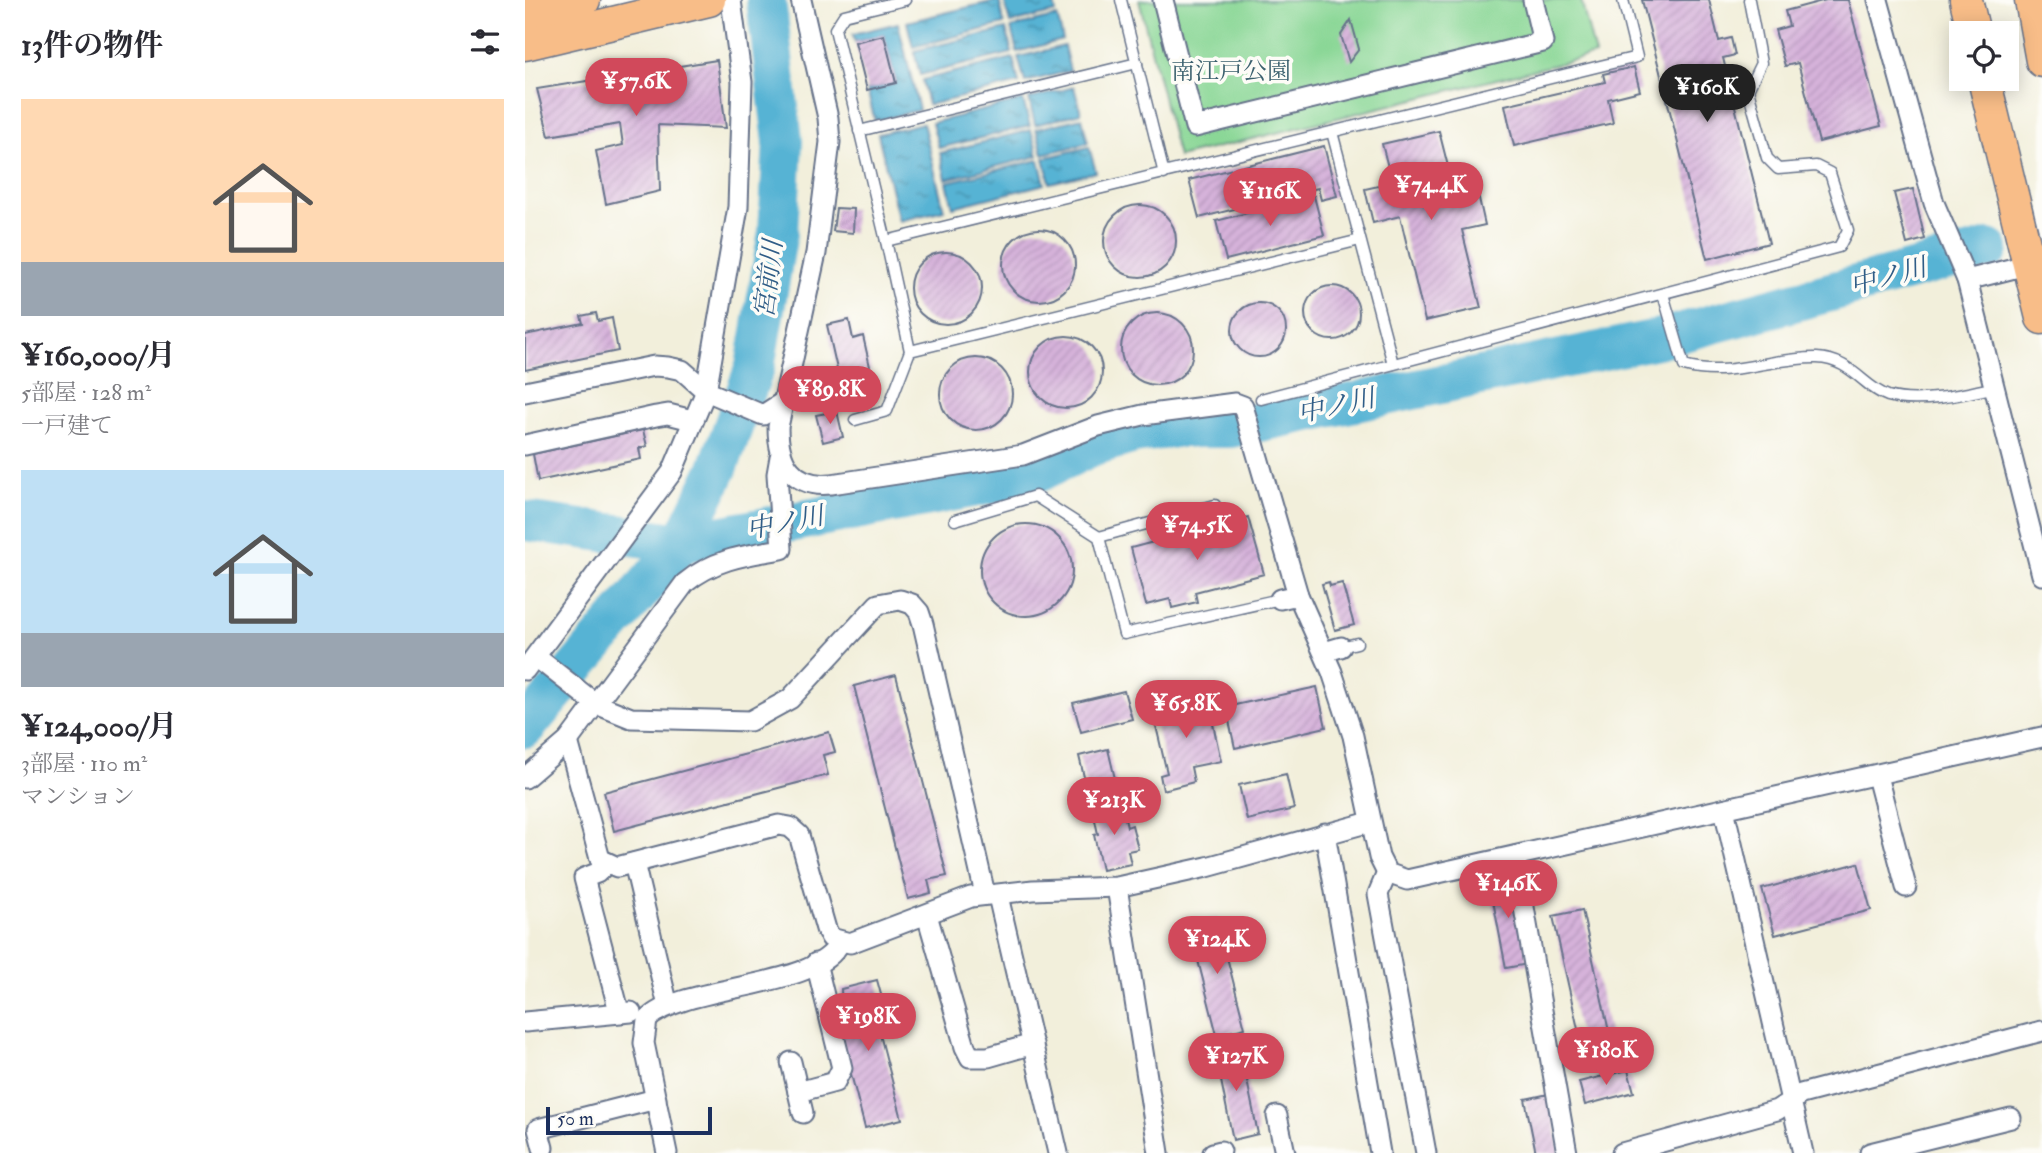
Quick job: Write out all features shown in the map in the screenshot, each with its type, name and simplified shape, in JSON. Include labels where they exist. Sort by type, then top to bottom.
[{"type":"main road","points":[[525,14],[584,0]]},
{"type":"main road","points":[[525,44],[709,0]]},
{"type":"main road","points":[[1966,0],[1971,21]]},
{"type":"main road","points":[[2031,0],[2042,61]]},
{"type":"main road","points":[[1987,91],[2035,263],[2042,318]]},
{"type":"street","points":[[731,0],[742,82],[738,207],[706,391],[671,472],[535,663],[591,700],[631,718],[750,721],[790,699],[878,604],[900,600],[912,604],[919,612],[923,624],[1059,1153]]},
{"type":"street","points":[[525,778],[568,741],[591,700],[685,583],[703,568],[734,557],[782,549],[781,495],[777,474],[780,457],[778,427],[816,253],[830,142],[828,118],[801,0]]},
{"type":"street","points":[[1163,0],[1195,127],[1543,42],[1533,0]]},
{"type":"street","points":[[1878,0],[1934,203],[1961,265],[2042,575]]},
{"type":"street","points":[[1961,265],[2035,263]]},
{"type":"street","points":[[525,392],[654,366],[682,370],[706,391],[762,415],[783,402]]},
{"type":"street","points":[[780,457],[789,470],[801,480],[815,485],[831,484],[1023,456],[1098,426],[1143,415],[1235,402],[1250,406],[1289,597],[1341,648],[1353,736],[1379,857],[1387,873],[1407,880],[2042,737]]},
{"type":"street","points":[[525,445],[668,414],[692,420]]},
{"type":"street","points":[[568,741],[596,849],[600,859],[606,864],[617,867],[779,825],[790,827],[799,835],[804,849],[826,929],[831,938],[840,942],[861,940],[991,895],[1033,890],[1117,887],[1207,867],[1370,822]]},
{"type":"street","points":[[1877,776],[1906,887]]},
{"type":"street","points":[[1724,809],[1803,1153]]},
{"type":"street","points":[[1325,834],[1380,1153]]},
{"type":"street","points":[[1514,856],[1567,1153]]},
{"type":"street","points":[[634,863],[669,1006]]},
{"type":"street","points":[[606,864],[597,873],[585,878],[619,1011]]},
{"type":"street","points":[[1387,873],[1378,894],[1426,1153]]},
{"type":"street","points":[[1117,887],[1159,1153]]},
{"type":"street","points":[[927,915],[970,1057],[989,1058],[1033,1044]]},
{"type":"street","points":[[647,1020],[669,1006],[750,986],[816,963],[833,954],[840,942]]},
{"type":"street","points":[[799,1092],[835,1082],[842,1068],[816,963]]},
{"type":"street","points":[[525,1022],[619,1011],[627,1011],[647,1020]]},
{"type":"street","points":[[647,1020],[644,1043],[667,1153]]},
{"type":"street","points":[[1622,1153],[1777,1110],[1801,1094],[2042,1031]]},
{"type":"street","points":[[791,1062],[803,1113]]},
{"type":"street","points":[[543,1148],[538,1129],[656,1099]]},
{"type":"street","points":[[1277,1116],[1285,1153]]},
{"type":"street","points":[[1870,1153],[2011,1118]]},
{"type":"lane","points":[[855,420],[887,411],[910,351],[835,26],[844,15],[905,0]]},
{"type":"lane","points":[[1121,0],[1164,174]]},
{"type":"lane","points":[[886,241],[1637,57],[1623,0]]},
{"type":"lane","points":[[1250,406],[1393,365],[1834,250],[1847,237],[1841,202],[1828,171],[1812,165],[1780,170],[1767,160],[1748,90],[1761,64],[1749,0]]},
{"type":"lane","points":[[859,131],[1137,63]]},
{"type":"lane","points":[[1332,132],[1393,365]]},
{"type":"lane","points":[[910,351],[1360,240]]},
{"type":"lane","points":[[1663,294],[1684,366],[1709,372],[1820,358],[1848,367],[1887,396],[1945,398],[1995,387]]},
{"type":"lane","points":[[955,520],[1035,496],[1099,537],[1124,634],[1289,597]]},
{"type":"lane","points":[[1099,537],[1215,505]]},
{"type":"green space","name":"南江戸公園","points":[[1139,0],[1581,0],[1595,55],[1178,157]]},
{"type":"water","points":[[999,0],[1004,24],[913,47],[907,22]]},
{"type":"water","points":[[1004,0],[1053,0],[1056,12],[1010,23]]},
{"type":"water","points":[[1057,16],[1063,40],[1017,52],[1011,28]]},
{"type":"water","points":[[898,23],[919,110],[875,121],[867,90],[896,83],[884,35],[855,42],[853,34]]},
{"type":"water","points":[[1006,29],[1012,53],[920,75],[914,51]]},
{"type":"water","points":[[1064,46],[1070,71],[1025,82],[1018,57]]},
{"type":"water","points":[[1013,58],[1019,83],[928,105],[922,80]]},
{"type":"water","points":[[1074,87],[1081,113],[1035,125],[1029,99]]},
{"type":"water","points":[[1023,100],[1030,126],[939,148],[932,123]]},
{"type":"water","points":[[1082,118],[1088,143],[1043,154],[1036,129]]},
{"type":"water","points":[[923,123],[944,210],[899,221],[878,134]]},
{"type":"water","points":[[1031,130],[1038,156],[946,179],[940,153]]},
{"type":"water","points":[[1089,147],[1096,172],[1050,183],[1044,158]]},
{"type":"water","points":[[1039,160],[1045,184],[953,207],[947,182]]},
{"type":"building","points":[[1642,0],[1709,0],[1719,41],[1731,38],[1735,55],[1723,58],[1769,243],[1707,259]]},
{"type":"building","points":[[1826,0],[1848,0],[1881,126],[1819,142],[1798,63],[1785,66],[1775,30],[1789,26],[1785,11]]},
{"type":"building","points":[[1351,20],[1359,49],[1349,62],[1341,35]]},
{"type":"building","points":[[884,35],[896,83],[867,90],[855,42]]},
{"type":"building","points":[[717,60],[726,128],[658,125],[660,191],[606,204],[596,151],[623,145],[620,124],[549,136],[537,89]]},
{"type":"building","points":[[1634,67],[1640,91],[1608,99],[1613,123],[1514,146],[1505,105],[1605,82],[1603,74]]},
{"type":"building","points":[[1439,131],[1454,190],[1476,185],[1485,225],[1462,230],[1481,308],[1425,321],[1400,216],[1373,223],[1365,189],[1392,183],[1382,144]]},
{"type":"building","points":[[1324,146],[1337,196],[1321,200],[1318,188],[1199,218],[1189,180]]},
{"type":"building","points":[[1913,189],[1925,239],[1907,244],[1894,193]]},
{"type":"building","points":[[1314,196],[1324,235],[1226,260],[1216,221]]},
{"type":"building","points":[[1140,205],[1160,211],[1170,221],[1176,241],[1170,261],[1160,271],[1140,277],[1120,271],[1110,261],[1104,241],[1110,221],[1120,211]]},
{"type":"building","points":[[836,208],[854,209],[853,233],[833,231]]},
{"type":"building","points":[[1039,229],[1059,235],[1069,245],[1075,265],[1069,285],[1059,295],[1039,301],[1019,295],[1009,285],[1003,265],[1009,245],[1019,235]]},
{"type":"building","points":[[946,252],[966,258],[976,268],[982,288],[976,308],[966,318],[946,324],[926,318],[916,308],[910,288],[916,268],[926,258]]},
{"type":"building","points":[[1337,286],[1347,290],[1355,298],[1359,313],[1355,328],[1347,336],[1327,340],[1317,336],[1309,328],[1305,308],[1309,298],[1317,290]]},
{"type":"building","points":[[1264,303],[1274,307],[1282,315],[1286,330],[1282,345],[1274,353],[1254,357],[1244,353],[1236,345],[1232,325],[1236,315],[1244,307]]},
{"type":"building","points":[[596,313],[598,321],[612,318],[618,351],[525,370],[525,335],[583,323],[581,316]]},
{"type":"building","points":[[1157,313],[1177,319],[1187,329],[1193,349],[1187,369],[1177,379],[1157,385],[1137,379],[1127,369],[1121,349],[1127,329],[1137,319]]},
{"type":"building","points":[[849,320],[853,339],[863,336],[871,371],[839,378],[827,325]]},
{"type":"building","points":[[1066,336],[1086,342],[1096,352],[1102,372],[1096,392],[1086,402],[1066,408],[1046,402],[1036,392],[1030,372],[1036,352],[1046,342]]},
{"type":"building","points":[[976,358],[996,364],[1006,374],[1012,394],[1006,414],[996,424],[976,430],[956,424],[946,414],[940,394],[946,374],[956,364]]},
{"type":"building","points":[[837,411],[843,437],[823,442],[816,415]]},
{"type":"building","points":[[643,430],[647,446],[639,448],[641,459],[538,481],[533,454]]},
{"type":"building","points":[[1248,517],[1264,574],[1195,592],[1197,602],[1172,608],[1170,599],[1146,605],[1131,548]]},
{"type":"building","points":[[1026,524],[1043,528],[1058,538],[1068,553],[1072,570],[1068,587],[1058,602],[1043,612],[1026,616],[1009,612],[994,602],[984,587],[980,570],[984,553],[994,538],[1009,528]]},
{"type":"building","points":[[1329,582],[1330,586],[1342,583],[1354,625],[1335,630],[1322,584]]},
{"type":"building","points":[[896,675],[947,876],[928,880],[931,893],[908,899],[854,686]]},
{"type":"building","points":[[1317,687],[1326,727],[1235,748],[1226,707]]},
{"type":"building","points":[[1124,691],[1132,719],[1081,732],[1073,703]]},
{"type":"building","points":[[1207,696],[1221,761],[1191,767],[1194,782],[1163,790],[1160,775],[1167,773],[1152,709]]},
{"type":"building","points":[[829,732],[835,752],[823,755],[828,775],[614,831],[604,792]]},
{"type":"building","points":[[1108,749],[1120,800],[1107,803],[1104,795],[1089,798],[1079,756]]},
{"type":"building","points":[[1286,774],[1294,809],[1247,820],[1239,785]]},
{"type":"building","points":[[1122,804],[1127,827],[1132,825],[1138,849],[1128,851],[1131,864],[1102,870],[1094,835],[1098,834],[1093,811]]},
{"type":"building","points":[[1858,863],[1871,910],[1775,935],[1762,889]]},
{"type":"building","points":[[1510,871],[1528,964],[1506,968],[1488,875]]},
{"type":"building","points":[[1582,910],[1616,1063],[1587,1070],[1553,916]]},
{"type":"building","points":[[1217,918],[1245,1028],[1217,1035],[1189,925]]},
{"type":"building","points":[[877,980],[888,1020],[877,1023],[902,1119],[865,1128],[835,1012],[842,1010],[841,989]]},
{"type":"building","points":[[1240,1046],[1258,1134],[1233,1140],[1215,1051]]},
{"type":"building","points":[[1628,1070],[1634,1092],[1585,1105],[1579,1082]]},
{"type":"building","points":[[1549,1094],[1560,1153],[1536,1153],[1525,1099]]},
{"type":"waterway","name":"宮前川","points":[[525,728],[682,543],[718,468],[755,367],[778,232],[783,141],[766,0]]},
{"type":"waterway","name":"中ノ川","points":[[525,521],[682,543],[1029,477],[1093,446],[1134,434],[1175,428],[1231,428],[1657,339],[1989,249]]}]
